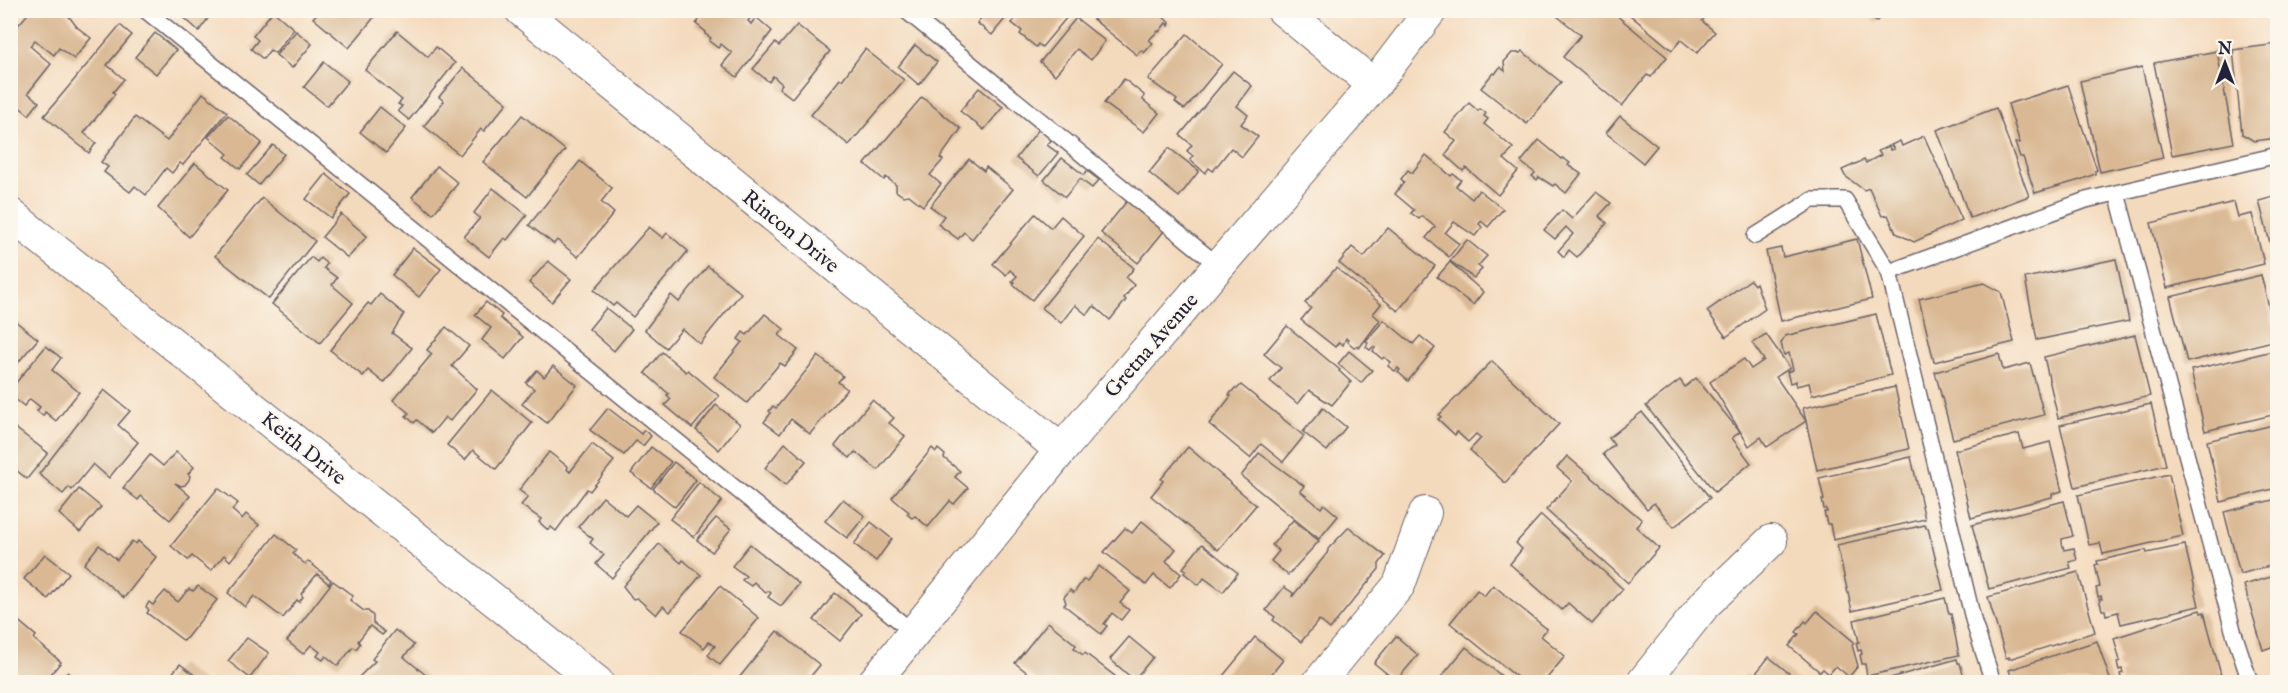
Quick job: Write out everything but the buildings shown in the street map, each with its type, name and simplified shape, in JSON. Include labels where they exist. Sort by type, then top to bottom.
[{"type":"street","name":"Rincon Drive","points":[[521,10],[1061,450]]},
{"type":"street","points":[[1282,10],[1374,85]]},
{"type":"street","name":"Gretna Avenue","points":[[874,682],[1061,450],[1374,85],[1431,10]]},
{"type":"street","name":"Keith Drive","points":[[10,214],[597,682]]},
{"type":"street","points":[[1319,682],[1399,585],[1425,513]]},
{"type":"street","points":[[1643,682],[1706,603],[1772,541]]},
{"type":"lane","points":[[145,10],[914,633]]},
{"type":"lane","points":[[905,10],[1219,266]]},
{"type":"lane","points":[[1889,272],[2086,200],[2277,155]]},
{"type":"lane","points":[[2117,193],[2233,630],[2250,682]]},
{"type":"lane","points":[[1755,236],[1812,200],[1845,200],[1889,272],[1974,623],[1993,682]]}]
